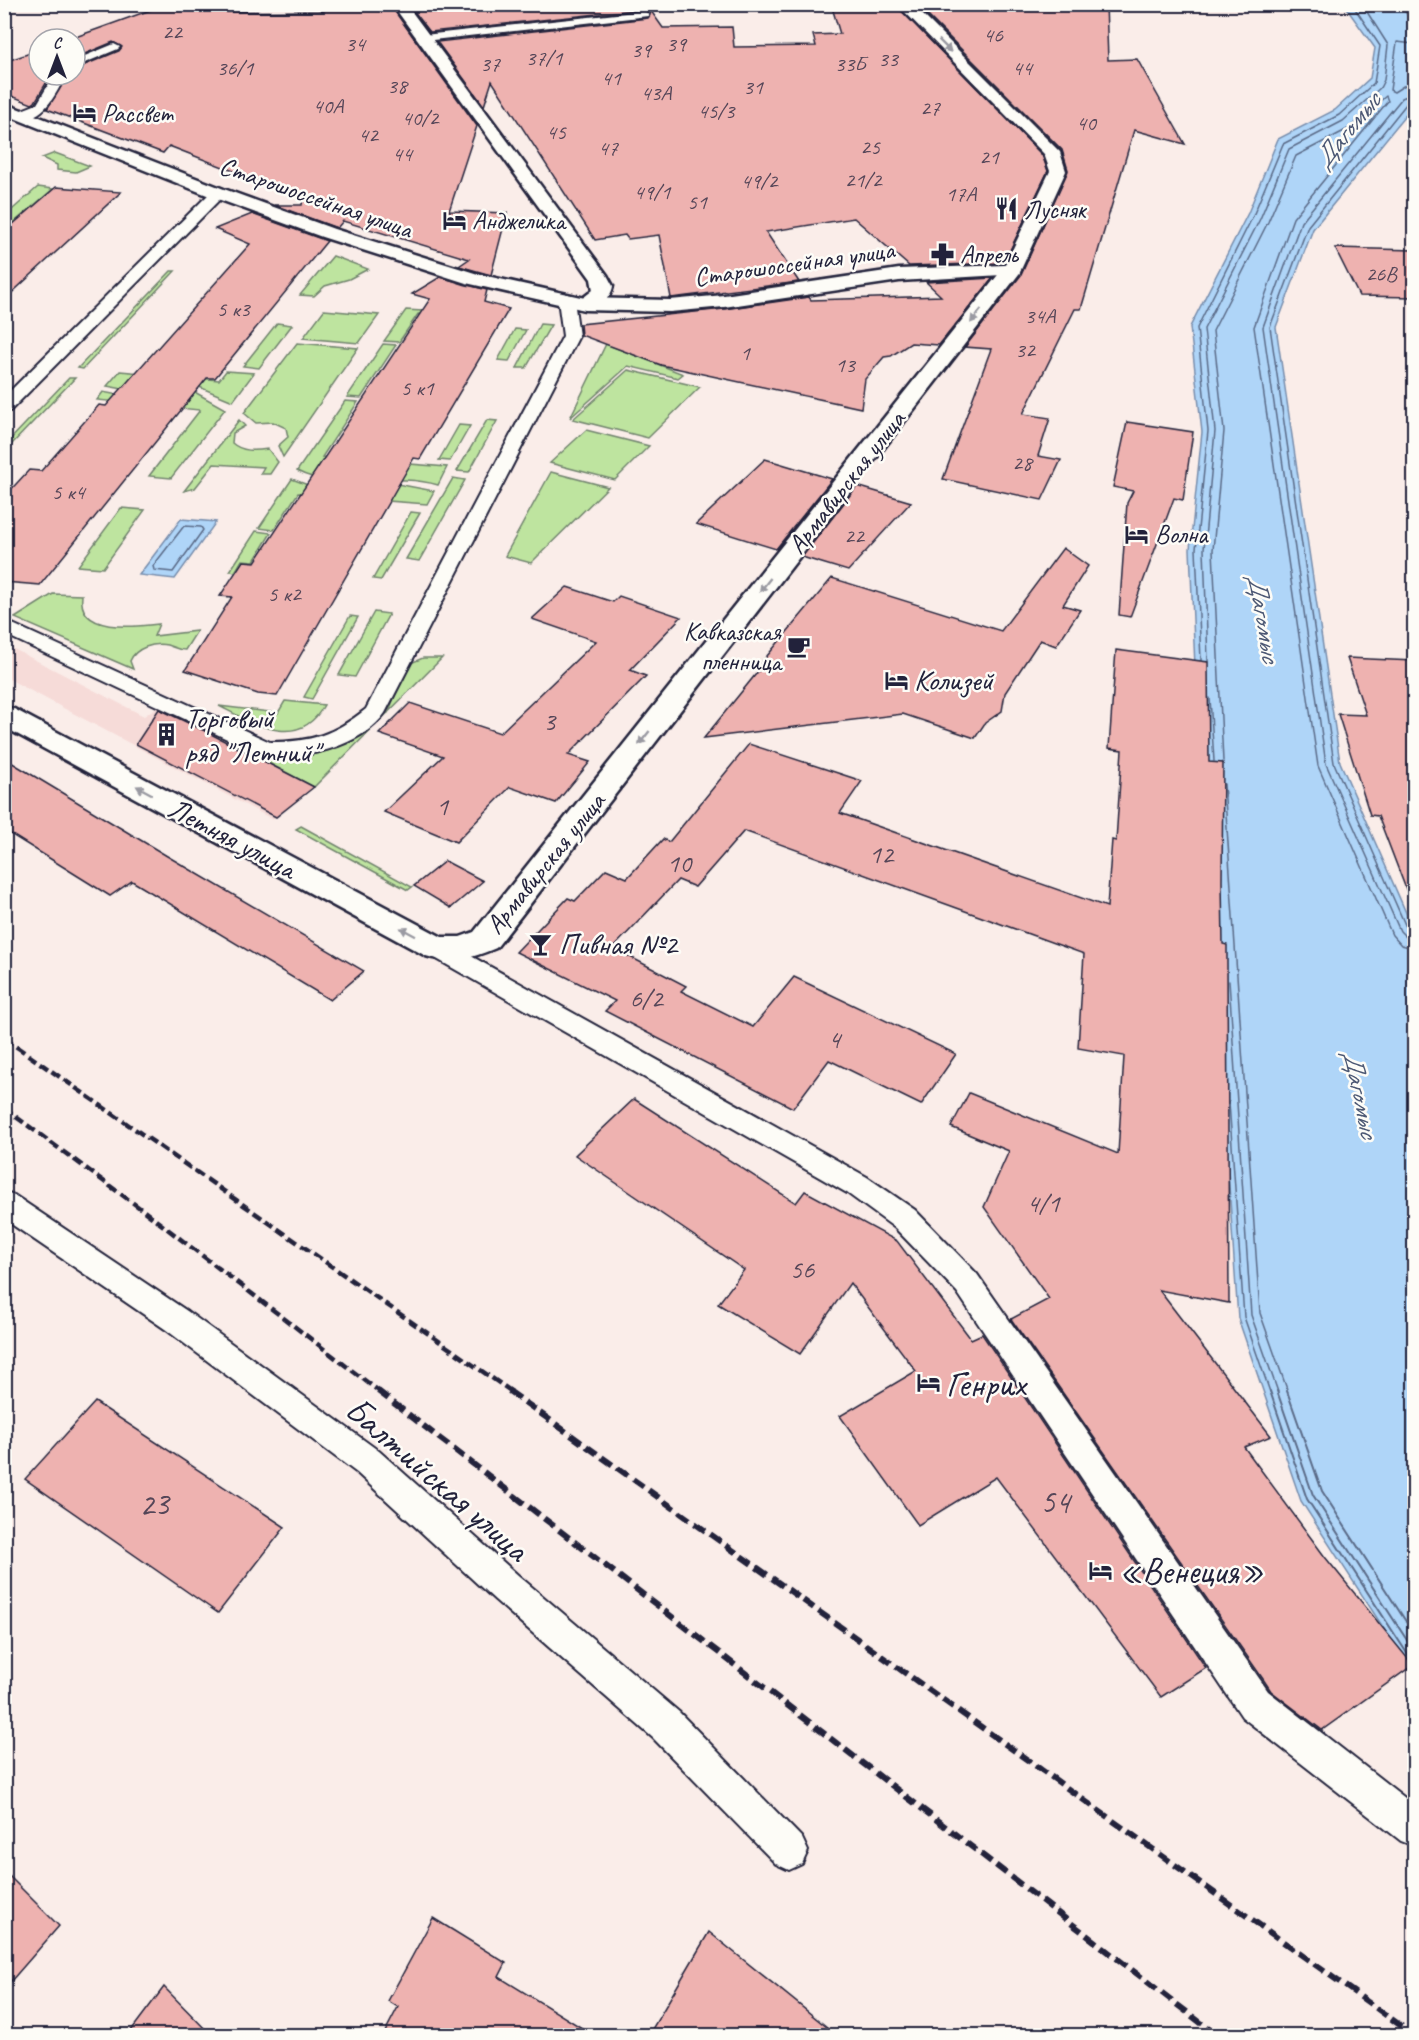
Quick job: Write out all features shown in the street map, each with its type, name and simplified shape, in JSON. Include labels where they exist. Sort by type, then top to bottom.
[{"type":"street","points":[[399,4],[600,279],[602,293],[575,302]]},
{"type":"street","name":"Армавирская улица","points":[[450,948],[485,940],[1012,270],[1050,192],[1058,171],[1052,152],[904,4]]},
{"type":"street","name":"Старошоссейная улица","points":[[4,108],[218,193],[328,233],[473,279],[575,302],[670,306],[724,301],[899,275],[1012,270]]},
{"type":"street","name":"Летняя улица","points":[[4,715],[450,948]]},
{"type":"lane","points":[[424,38],[644,14]]},
{"type":"lane","points":[[87,58],[114,46]]},
{"type":"lane","points":[[23,114],[42,106],[53,87]]},
{"type":"lane","points":[[4,407],[218,193]]},
{"type":"lane","points":[[4,626],[267,749],[297,750],[322,746],[351,732],[374,713],[571,336],[575,302]]},
{"type":"lane","points":[[450,948],[857,1185],[905,1219],[967,1283],[1255,1704],[1414,1828]]},
{"type":"lane","name":"Балтийская улица","points":[[4,1203],[176,1320],[368,1462],[507,1588],[666,1725],[789,1851]]},
{"type":"shaded area","name":"Торговый ряд \"Летний\"","points":[[4,644],[144,716],[157,707],[314,787],[272,819],[5,677]]},
{"type":"green space","points":[[55,153],[90,166],[76,172],[57,170],[57,165],[42,158]]},
{"type":"green space","points":[[38,187],[53,189],[5,230],[5,216]]},
{"type":"green space","points":[[333,256],[368,269],[349,279],[325,286],[314,296],[300,295]]},
{"type":"green space","points":[[171,271],[175,271],[83,369],[78,368]]},
{"type":"green space","points":[[324,310],[379,315],[359,343],[303,338]]},
{"type":"green space","points":[[406,310],[438,312],[436,315],[418,314],[399,342],[384,341]]},
{"type":"green space","points":[[277,323],[292,325],[259,368],[243,366]]},
{"type":"green space","points":[[540,324],[551,325],[526,368],[517,368]]},
{"type":"green space","points":[[515,329],[526,330],[509,361],[498,360]]},
{"type":"green space","points":[[297,343],[358,348],[283,457],[278,446],[288,437],[286,428],[273,422],[256,423],[244,413]]},
{"type":"green space","points":[[383,344],[396,345],[361,398],[347,397]]},
{"type":"green space","points":[[606,344],[683,374],[678,378],[628,366],[570,418]]},
{"type":"green space","points":[[628,370],[700,387],[648,438],[573,419]]},
{"type":"green space","points":[[120,371],[219,380],[226,371],[254,373],[233,401],[197,386],[128,390],[107,386]]},
{"type":"green space","points":[[69,378],[75,378],[11,445],[5,445]]},
{"type":"green space","points":[[191,390],[225,409],[171,478],[149,476],[200,410],[97,400],[103,392],[123,396]]},
{"type":"green space","points":[[345,401],[358,402],[322,457],[447,467],[438,485],[402,480],[329,480],[297,471]]},
{"type":"green space","points":[[239,420],[245,426],[233,433],[232,443],[244,449],[268,449],[278,462],[270,474],[260,474],[264,467],[214,464],[195,488],[184,491]]},
{"type":"green space","points":[[487,420],[497,421],[469,472],[457,471]]},
{"type":"green space","points":[[459,425],[470,426],[450,461],[439,460]]},
{"type":"green space","points":[[586,430],[649,446],[615,480],[550,463]]},
{"type":"green space","points":[[551,472],[608,487],[531,563],[505,556]]},
{"type":"green space","points":[[453,478],[465,480],[419,561],[406,559]]},
{"type":"green space","points":[[292,479],[337,496],[298,493],[274,530],[259,528]]},
{"type":"green space","points":[[397,484],[434,491],[427,504],[388,501]]},
{"type":"green space","points":[[121,508],[145,510],[103,568],[78,566]]},
{"type":"green space","points":[[411,512],[420,513],[381,580],[373,579]]},
{"type":"green space","points":[[256,531],[271,533],[254,561],[242,560],[235,572],[230,571]]},
{"type":"green space","points":[[53,594],[82,595],[83,608],[88,616],[109,625],[159,624],[154,636],[197,631],[185,650],[162,644],[140,649],[130,661],[133,669],[15,618]]},
{"type":"green space","points":[[374,612],[389,614],[355,677],[339,675]]},
{"type":"green space","points":[[350,616],[358,617],[312,699],[304,697]]},
{"type":"green space","points":[[423,658],[442,658],[388,712],[408,664]]},
{"type":"green space","points":[[285,701],[324,705],[314,719],[302,727],[289,730],[275,730],[261,726],[219,706],[278,713]]},
{"type":"green space","points":[[387,714],[314,787],[257,757],[285,758],[316,753]]},
{"type":"green space","points":[[301,826],[412,887],[408,890],[296,829]]},
{"type":"water","name":"Дагомыс","points":[[1344,5],[1400,5],[1414,24],[1413,106],[1313,229],[1276,327],[1340,762],[1414,931],[1414,1675],[1301,1501],[1238,1318],[1197,714],[1190,549],[1202,432],[1190,327],[1248,213],[1278,139],[1335,110],[1370,78],[1375,48]]},
{"type":"water","points":[[181,519],[216,522],[175,579],[139,575]]},
{"type":"building","points":[[167,4],[225,4],[221,12],[324,11],[326,6],[391,6],[477,126],[449,211],[507,213],[491,275],[459,266],[469,259],[343,221],[337,228],[274,205],[302,205],[303,198],[169,146],[163,153],[47,109],[61,87],[87,87],[87,64],[119,51],[122,47],[113,42],[87,53],[87,33]]},
{"type":"building","points":[[646,4],[663,28],[732,27],[734,47],[816,46],[813,35],[840,34],[831,4],[895,4],[1042,155],[1048,171],[1004,263],[909,266],[854,218],[766,232],[799,282],[671,298],[659,235],[628,239],[625,235],[595,240],[492,81],[484,106],[437,42],[648,18],[650,12],[644,9],[430,32],[410,6]]},
{"type":"building","points":[[916,4],[1106,4],[1108,60],[1137,59],[1185,144],[1134,130],[1081,309],[1075,309],[1023,414],[1050,418],[1038,456],[1061,460],[1042,500],[943,479],[991,349],[965,347],[1021,275],[1068,170],[1062,150]]},
{"type":"building","points":[[27,54],[27,87],[44,87],[35,102],[32,104],[4,93],[4,62]]},
{"type":"building","points":[[56,187],[121,192],[4,300],[4,232]]},
{"type":"building","points":[[252,214],[327,241],[215,378],[207,378],[40,585],[4,582],[4,497],[29,470],[41,471],[99,405],[106,406],[250,244],[215,229]]},
{"type":"building","points":[[1335,248],[1414,250],[1414,297],[1359,296]]},
{"type":"building","points":[[440,277],[487,290],[484,302],[509,309],[420,459],[414,458],[277,696],[258,694],[185,670],[232,597],[220,596],[243,561],[255,562],[430,299],[412,294]]},
{"type":"building","points":[[993,278],[939,345],[911,343],[891,356],[884,357],[865,379],[861,408],[661,365],[581,335],[580,324],[724,309],[809,297],[811,300],[941,296],[926,282]]},
{"type":"building","points":[[1127,422],[1193,432],[1183,500],[1174,498],[1130,617],[1119,615],[1127,503],[1133,491],[1113,487]]},
{"type":"building","points":[[765,459],[832,479],[776,549],[696,524]]},
{"type":"building","points":[[857,486],[911,502],[848,571],[802,557]]},
{"type":"building","points":[[1063,548],[1088,566],[1063,605],[1080,610],[1056,646],[1040,640],[1005,693],[1002,711],[985,723],[975,738],[903,714],[704,738],[760,669],[757,668],[832,578],[1001,631]]},
{"type":"building","points":[[567,587],[613,602],[619,596],[681,617],[630,670],[646,676],[568,755],[590,762],[556,803],[510,787],[456,842],[384,812],[443,756],[379,734],[410,703],[500,733],[596,641],[532,619]]},
{"type":"building","points":[[1116,650],[1208,662],[1209,762],[1223,763],[1222,881],[1223,944],[1227,945],[1229,1303],[1159,1290],[1271,1436],[1244,1447],[1325,1557],[1413,1665],[1322,1730],[1271,1691],[1011,1319],[1049,1299],[984,1207],[1009,1151],[951,1127],[969,1093],[1118,1154],[1124,1056],[1078,1048],[1084,954],[744,831],[695,887],[678,880],[613,948],[686,986],[681,991],[753,1027],[794,977],[956,1054],[921,1105],[829,1060],[793,1108],[605,1011],[615,1001],[516,952],[568,898],[575,901],[606,869],[627,878],[663,839],[669,842],[749,744],[862,781],[840,813],[1107,907],[1112,840],[1116,841],[1122,750],[1109,748]]},
{"type":"building","points":[[1347,658],[1414,661],[1414,901],[1411,902],[1378,816],[1370,815],[1338,714],[1366,715]]},
{"type":"building","name":"Торговый ряд \"Летний\"","points":[[159,709],[314,787],[276,817],[136,744]]},
{"type":"building","points":[[4,758],[364,971],[330,1000],[132,881],[110,896],[4,830]]},
{"type":"building","points":[[445,861],[483,881],[451,908],[414,886]]},
{"type":"building","points":[[634,1099],[796,1203],[805,1191],[897,1241],[971,1339],[982,1334],[1206,1668],[1161,1697],[996,1477],[918,1525],[840,1416],[916,1371],[850,1283],[800,1354],[718,1304],[744,1270],[575,1155]]},
{"type":"building","points":[[95,1402],[285,1527],[218,1613],[25,1479]]},
{"type":"building","points":[[4,1871],[59,1926],[4,1989]]},
{"type":"building","points":[[433,1918],[506,1963],[499,1977],[595,2036],[383,2036],[398,2007],[388,2001]]},
{"type":"building","points":[[709,1932],[838,2036],[648,2036]]},
{"type":"building","points":[[164,1987],[212,2036],[127,2036]]},
{"type":"railway","points":[[4,1038],[512,1392]]},
{"type":"railway","points":[[4,1108],[144,1211],[380,1392]]},
{"type":"railway","points":[[378,1391],[1218,2036]]},
{"type":"railway","points":[[509,1391],[1414,2035]]},
{"type":"place","name":"Рассвет","points":[[84,113]]},
{"type":"place","name":"Лусняк","points":[[1006,209]]},
{"type":"place","name":"Анджелика","points":[[454,220]]},
{"type":"place","name":"Апрель","points":[[942,254]]},
{"type":"place","name":"Волна","points":[[1137,534]]},
{"type":"place","name":"Кавказская пленница","points":[[799,646]]},
{"type":"place","name":"Колизей","points":[[896,680]]},
{"type":"place","name":"Торговый ряд \"Летний\"","points":[[167,735]]},
{"type":"place","name":"Пивная №2","points":[[541,944]]},
{"type":"place","name":"Генрих","points":[[928,1383]]},
{"type":"place","name":"«Венеция»","points":[[1101,1570]]}]
